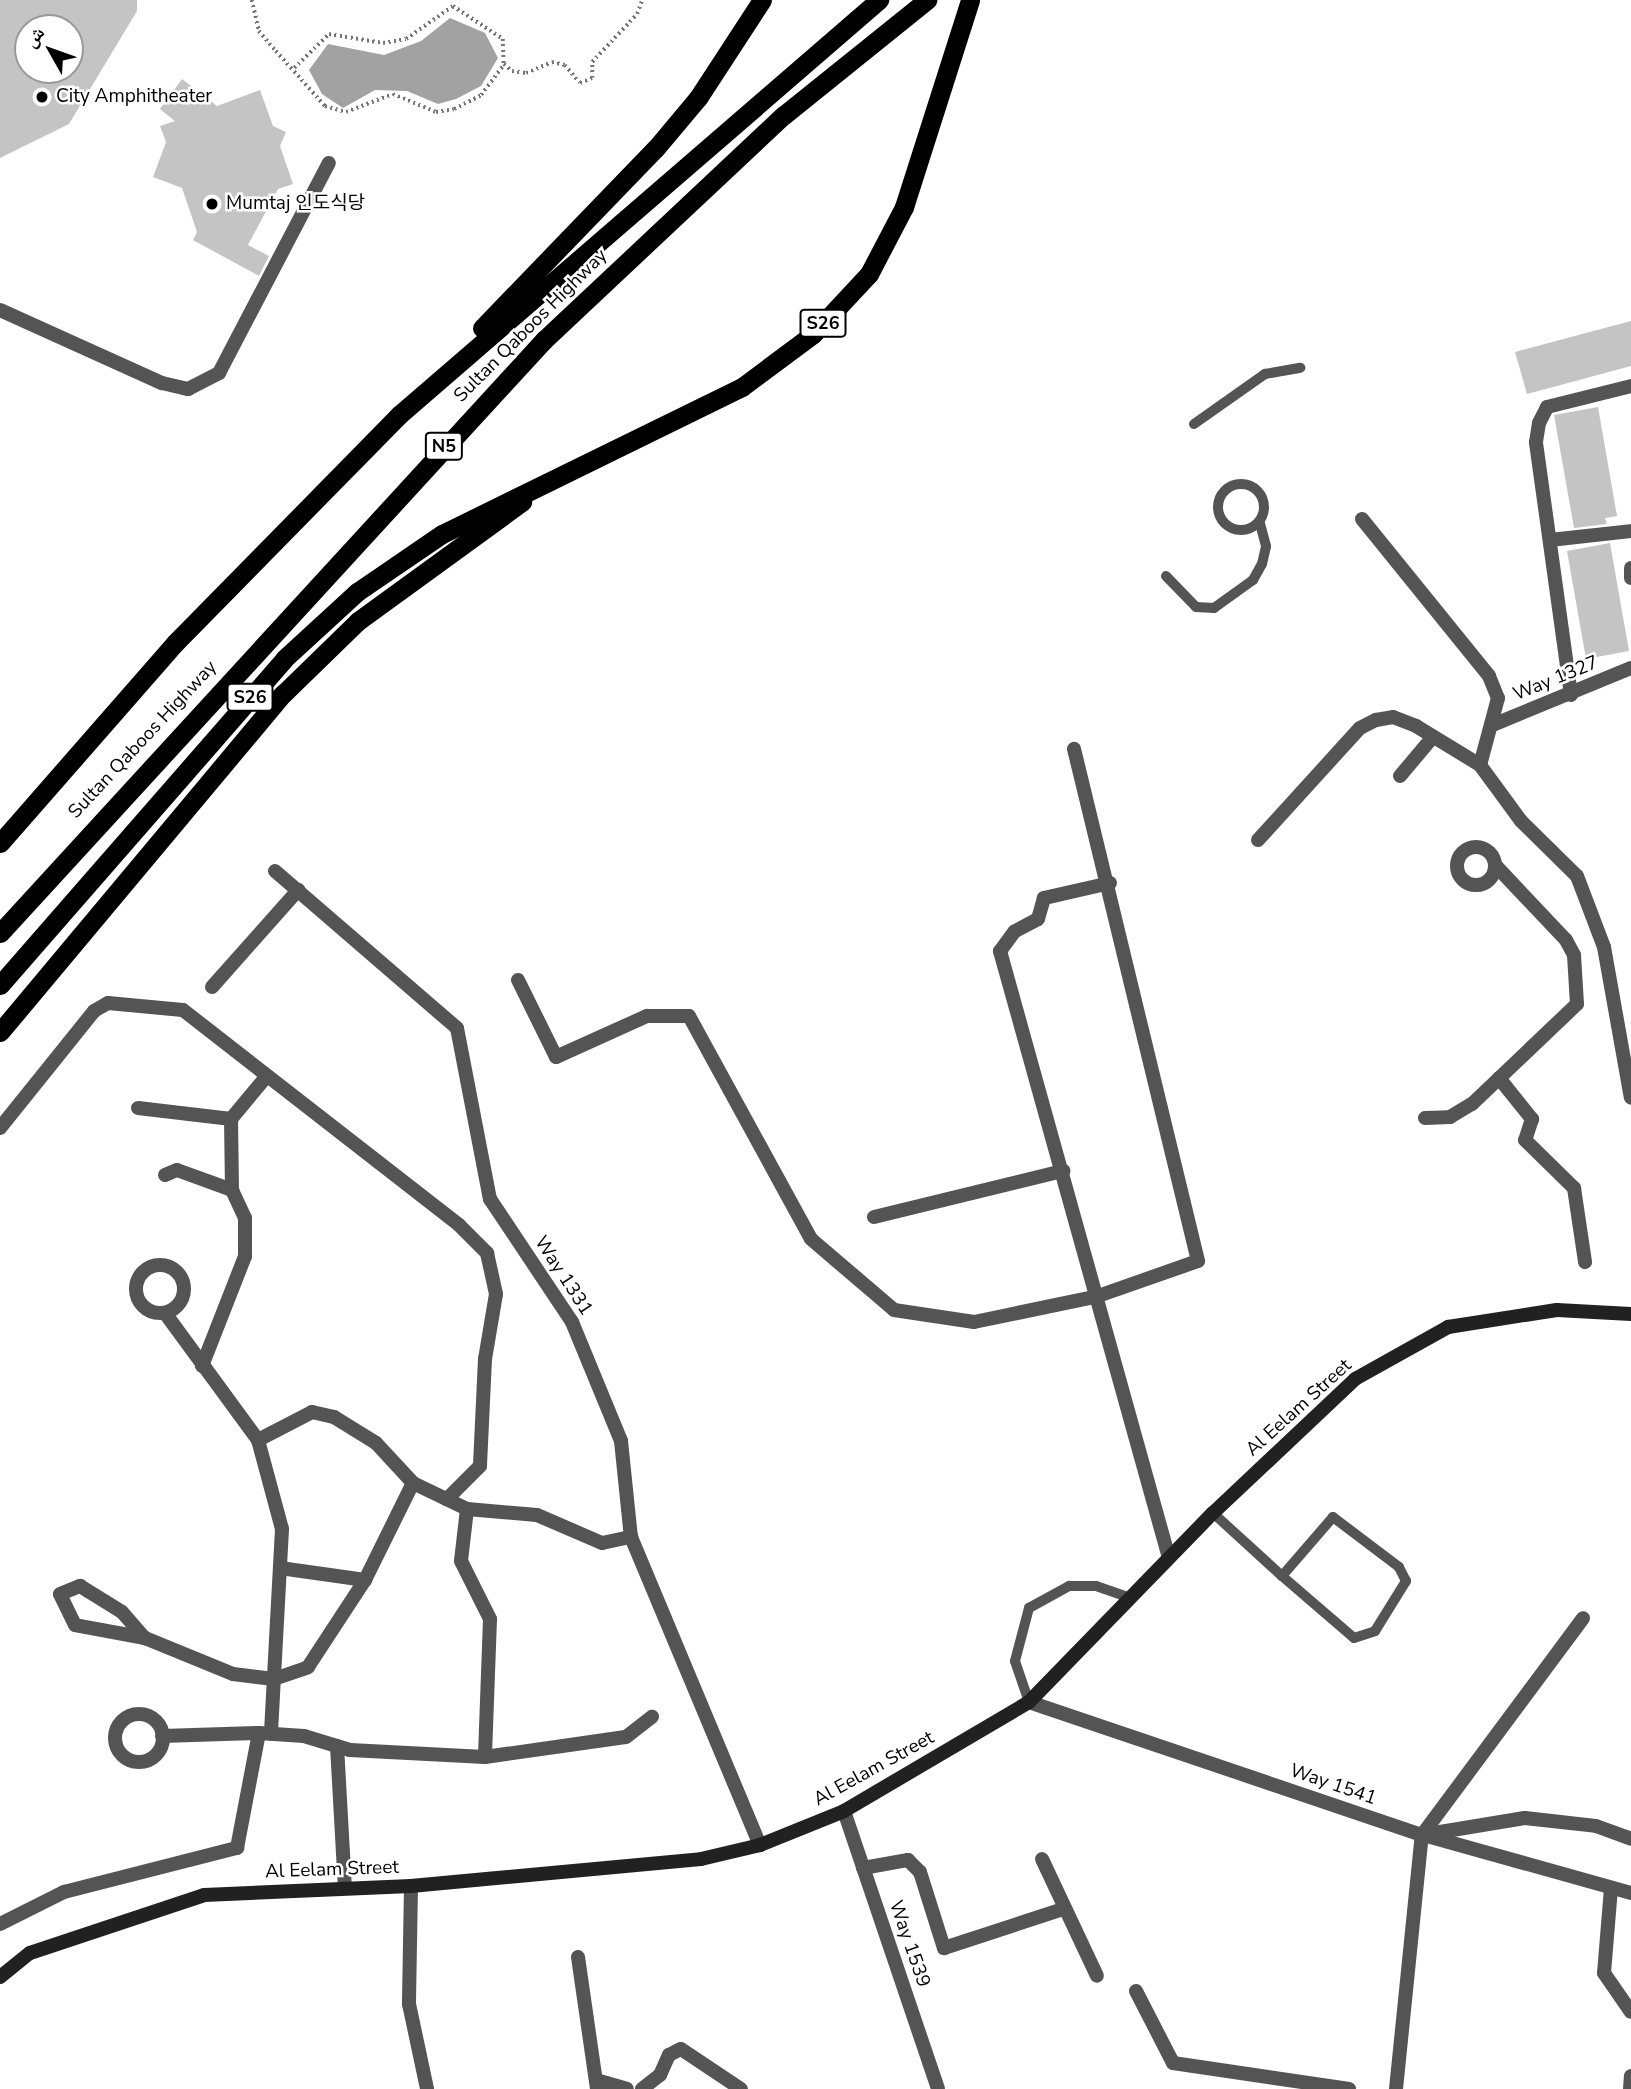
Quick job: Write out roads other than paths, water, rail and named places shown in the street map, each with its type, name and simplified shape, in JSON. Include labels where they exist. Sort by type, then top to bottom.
[{"type":"highway","points":[[399,415],[656,148],[698,98],[762,0]]},
{"type":"highway","name":"Sultan Qaboos Highway","points":[[0,843],[175,643],[399,415],[880,0]]},
{"type":"highway","name":"Sultan Qaboos Highway","points":[[0,933],[544,340],[783,115],[928,0]]},
{"type":"highway","name":"S26","points":[[0,985],[302,642],[356,592],[443,534],[555,476],[742,387],[813,334],[869,274],[904,207],[970,0]]},
{"type":"highway","points":[[0,1032],[283,694],[358,621],[455,555],[555,476]]},
{"type":"main road","name":"Al Eelam Street","points":[[0,1977],[30,1953],[204,1895],[411,1886],[701,1859],[760,1845],[844,1811],[1028,1702],[1213,1513],[1355,1379],[1448,1327],[1557,1310],[1631,1314]]},
{"type":"street","points":[[0,310],[162,383],[188,389],[219,373],[329,163]]},
{"type":"street","points":[[1572,695],[1536,442],[1539,423],[1547,407],[1631,386]]},
{"type":"street","points":[[1362,519],[1489,676],[1498,698],[1495,724],[1480,765]]},
{"type":"street","points":[[1549,540],[1631,531]]},
{"type":"street","points":[[1631,568],[1631,578]]},
{"type":"street","name":"Way 1327","points":[[1495,724],[1572,695],[1631,668]]},
{"type":"street","points":[[1258,841],[1360,728],[1393,717],[1480,765],[1521,821],[1577,876],[1604,947],[1631,1098]]},
{"type":"street","points":[[1400,776],[1432,738]]},
{"type":"street","points":[[519,980],[556,1057],[647,1016],[689,1016],[811,1239],[894,1310],[974,1322],[1098,1296],[1198,1261],[1110,883],[1074,748]]},
{"type":"street","points":[[1425,1118],[1450,1117],[1499,1078],[1577,1004],[1579,986],[1566,940],[1495,865]]},
{"type":"street","name":"Way 1331","points":[[275,871],[457,1028],[491,1199],[572,1321],[621,1441],[631,1536],[760,1845]]},
{"type":"street","points":[[1110,883],[1044,898],[1038,919],[1014,932],[1000,951],[1169,1558]]},
{"type":"street","points":[[212,987],[298,890]]},
{"type":"street","points":[[0,1128],[70,1037],[108,1003],[183,1010],[459,1225],[487,1252],[496,1294],[485,1359],[480,1466],[447,1499]]},
{"type":"street","points":[[202,1366],[245,1256],[244,1218],[232,1190],[231,1119],[266,1077]]},
{"type":"street","points":[[1499,1078],[1532,1119],[1525,1140],[1574,1188],[1585,1262]]},
{"type":"street","points":[[138,1108],[231,1119]]},
{"type":"street","points":[[165,1175],[177,1170],[232,1190]]},
{"type":"street","points":[[874,1217],[1063,1171]]},
{"type":"street","points":[[0,1924],[64,1892],[237,1848],[265,1733],[274,1679],[282,1529],[258,1440],[165,1313]]},
{"type":"street","points":[[258,1440],[312,1412],[334,1417],[376,1443],[413,1483],[467,1509],[537,1515],[602,1543],[631,1536]]},
{"type":"street","points":[[145,1638],[122,1612],[80,1586],[60,1594],[75,1625],[145,1638],[233,1674],[274,1679],[308,1667],[365,1580],[413,1483]]},
{"type":"street","points":[[467,1509],[461,1561],[489,1619],[485,1757]]},
{"type":"street","points":[[279,1568],[365,1580]]},
{"type":"street","points":[[1396,2089],[1422,1835],[1583,1618]]},
{"type":"street","name":"Way 1541","points":[[1028,1702],[1422,1835],[1525,1818],[1596,1826],[1631,1839]]},
{"type":"street","points":[[162,1736],[265,1733],[337,1746],[485,1757],[626,1737],[652,1717]]},
{"type":"street","points":[[337,1746],[345,1887]]},
{"type":"street","name":"Way 1539","points":[[844,1811],[938,2089]]},
{"type":"street","points":[[1422,1835],[1631,1894]]},
{"type":"street","points":[[1042,1859],[1063,1909],[1097,1976]]},
{"type":"street","points":[[863,1868],[908,1860],[920,1872],[944,1948],[1063,1909]]},
{"type":"street","points":[[411,1886],[409,2004],[428,2089]]},
{"type":"street","points":[[1611,1888],[1604,1973],[1631,2012]]},
{"type":"street","points":[[578,1957],[596,2084],[627,2089]]},
{"type":"street","points":[[1136,1991],[1174,2063],[1349,2089]]},
{"type":"street","points":[[642,2089],[660,2075],[669,2055],[681,2049],[741,2089]]},
{"type":"street","points":[[1630,2089],[1631,2076]]},
{"type":"lane","points":[[1194,424],[1265,374],[1300,368]]},
{"type":"lane","points":[[1166,576],[1196,607],[1214,608],[1253,580],[1262,564],[1266,546],[1260,523],[1265,506],[1256,489],[1238,483],[1222,491],[1217,508],[1226,525],[1244,531],[1260,523]]},
{"type":"lane","points":[[1213,1513],[1282,1576],[1353,1638],[1375,1631],[1406,1581],[1399,1567],[1333,1517],[1282,1576]]},
{"type":"lane","points":[[1028,1702],[1015,1661],[1029,1608],[1069,1586],[1096,1586],[1130,1598]]},
{"type":"place","name":"City Amphitheater","points":[[42,97]]},
{"type":"place","name":"Mumtaj 인도식당","points":[[212,204]]}]
